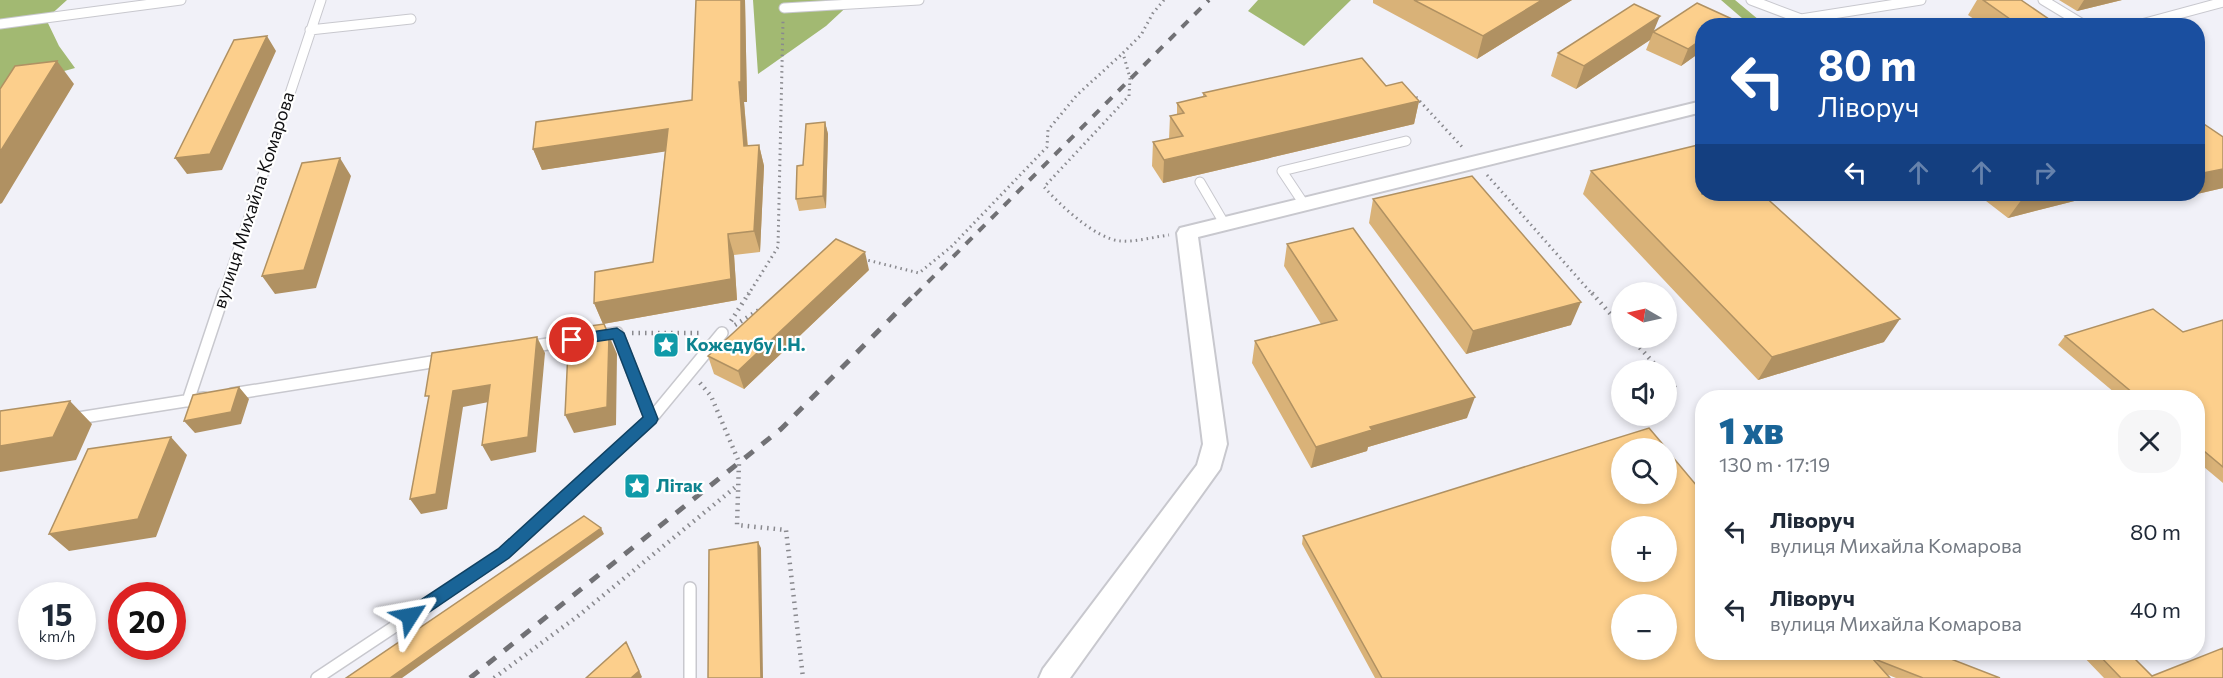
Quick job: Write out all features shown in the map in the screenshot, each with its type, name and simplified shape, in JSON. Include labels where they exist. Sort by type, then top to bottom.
[{"type":"street","points":[[1053,678],[1208,469],[1215,444],[1187,233],[1695,109]]},
{"type":"lane","points":[[0,24],[181,0]]},
{"type":"lane","name":"вулиця Михайла Комарова","points":[[188,401],[321,0]]},
{"type":"lane","points":[[784,8],[919,0]]},
{"type":"lane","points":[[1751,0],[1798,18]]},
{"type":"lane","points":[[1807,18],[1921,0]]},
{"type":"lane","points":[[2043,0],[2073,18]]},
{"type":"lane","points":[[2164,18],[2223,2]]},
{"type":"lane","points":[[310,30],[411,19]]},
{"type":"lane","points":[[1304,204],[1282,171],[1406,141]]},
{"type":"lane","points":[[1200,182],[1224,224]]},
{"type":"lane","points":[[513,349],[617,333],[651,419]]},
{"type":"lane","points":[[317,678],[504,554],[651,419],[722,333]]},
{"type":"lane","points":[[59,421],[455,358]]},
{"type":"lane","points":[[690,588],[690,678]]},
{"type":"path","points":[[853,257],[919,273],[951,247],[1047,147],[1048,130],[1077,95],[1141,35],[1153,13],[1164,0]]},
{"type":"path","points":[[722,333],[778,247],[784,8]]},
{"type":"path","points":[[1123,53],[1130,78],[1129,96],[1044,186],[1055,200],[1100,232],[1120,241],[1187,233]]},
{"type":"path","points":[[1416,96],[1469,155]]},
{"type":"path","points":[[1484,172],[1611,315]]},
{"type":"path","points":[[617,333],[722,333],[761,309]]},
{"type":"path","points":[[1640,348],[1651,360]]},
{"type":"path","points":[[690,371],[711,396],[739,462],[736,525],[786,530],[803,678]]},
{"type":"path","points":[[494,678],[578,616],[738,485]]},
{"type":"green space","points":[[0,0],[67,0],[46,19],[59,46],[75,68],[11,86],[0,101]]},
{"type":"green space","points":[[753,0],[854,0],[826,26],[758,74]]},
{"type":"green space","points":[[1258,0],[1351,0],[1304,46],[1248,11]]},
{"type":"green space","points":[[1721,0],[1735,0],[1757,18],[1742,18]]},
{"type":"building","points":[[696,0],[741,0],[741,82],[739,82],[744,146],[759,145],[754,231],[728,234],[731,279],[594,303],[595,272],[653,262],[668,129],[533,149],[536,122],[692,100]]},
{"type":"building","points":[[1414,0],[1542,0],[1483,36]]},
{"type":"building","points":[[1983,0],[2021,0],[2047,18],[2009,18]]},
{"type":"building","points":[[1697,3],[1730,18],[1695,18],[1695,44],[1688,49],[1653,32]]},
{"type":"building","points":[[1634,4],[1660,16],[1584,66],[1558,53]]},
{"type":"building","points":[[267,36],[210,154],[175,158],[234,40]]},
{"type":"building","points":[[1362,58],[1386,86],[1402,82],[1419,101],[1164,160],[1153,142],[1183,136],[1170,116],[1184,113],[1177,103],[1206,96],[1203,93]]},
{"type":"building","points":[[57,61],[0,152],[0,89],[15,66]]},
{"type":"building","points":[[825,122],[823,196],[796,199],[797,166],[803,165],[806,124]]},
{"type":"building","points":[[2205,125],[2223,137],[2223,169],[2205,173]]},
{"type":"building","points":[[1695,146],[1695,201],[1770,201],[1900,319],[1772,357],[1591,171]]},
{"type":"building","points":[[340,158],[304,270],[262,276],[302,163]]},
{"type":"building","points":[[1472,176],[1581,302],[1473,331],[1373,199]]},
{"type":"building","points":[[1353,228],[1475,397],[1370,427],[1372,430],[1316,447],[1255,341],[1337,320],[1287,244]]},
{"type":"building","points":[[836,239],[865,252],[738,371],[708,356]]},
{"type":"building","points":[[2153,309],[2183,332],[2223,320],[2223,467],[2205,452],[2205,390],[2129,390],[2065,336]]},
{"type":"building","points":[[604,324],[609,336],[607,407],[565,415],[569,329]]},
{"type":"building","points":[[537,337],[528,437],[482,445],[490,385],[453,391],[436,494],[410,499],[429,396],[425,396],[432,353]]},
{"type":"building","points":[[239,387],[231,412],[184,421],[193,395]]},
{"type":"building","points":[[70,401],[53,437],[0,446],[0,411]]},
{"type":"building","points":[[1649,428],[1658,438],[1617,438]]},
{"type":"building","points":[[171,437],[138,519],[49,534],[88,449]]},
{"type":"building","points":[[1611,440],[1611,504],[1677,504],[1677,462],[1695,484],[1695,660],[1874,660],[1890,678],[1382,678],[1303,536]]},
{"type":"building","points":[[584,516],[601,528],[390,678],[346,678]]},
{"type":"building","points":[[758,542],[761,678],[708,678],[709,550]]},
{"type":"building","points":[[626,642],[639,671],[631,678],[586,678]]},
{"type":"building","points":[[2223,648],[2223,678],[2121,678],[2104,660],[2136,660],[2152,676],[2193,660],[2205,660],[2205,655]]},
{"type":"building","points":[[1877,660],[1954,660],[2000,678],[1923,678]]},
{"type":"railway","points":[[915,295],[1209,0]]},
{"type":"railway","points":[[470,678],[781,429],[916,293]]},
{"type":"place","name":"Кожедубу І.Н.","points":[[666,345]]},
{"type":"place","name":"Літак","points":[[637,486]]},
{"type":"route","points":[[410,616],[504,554],[651,419],[617,333],[572,340]]}]
